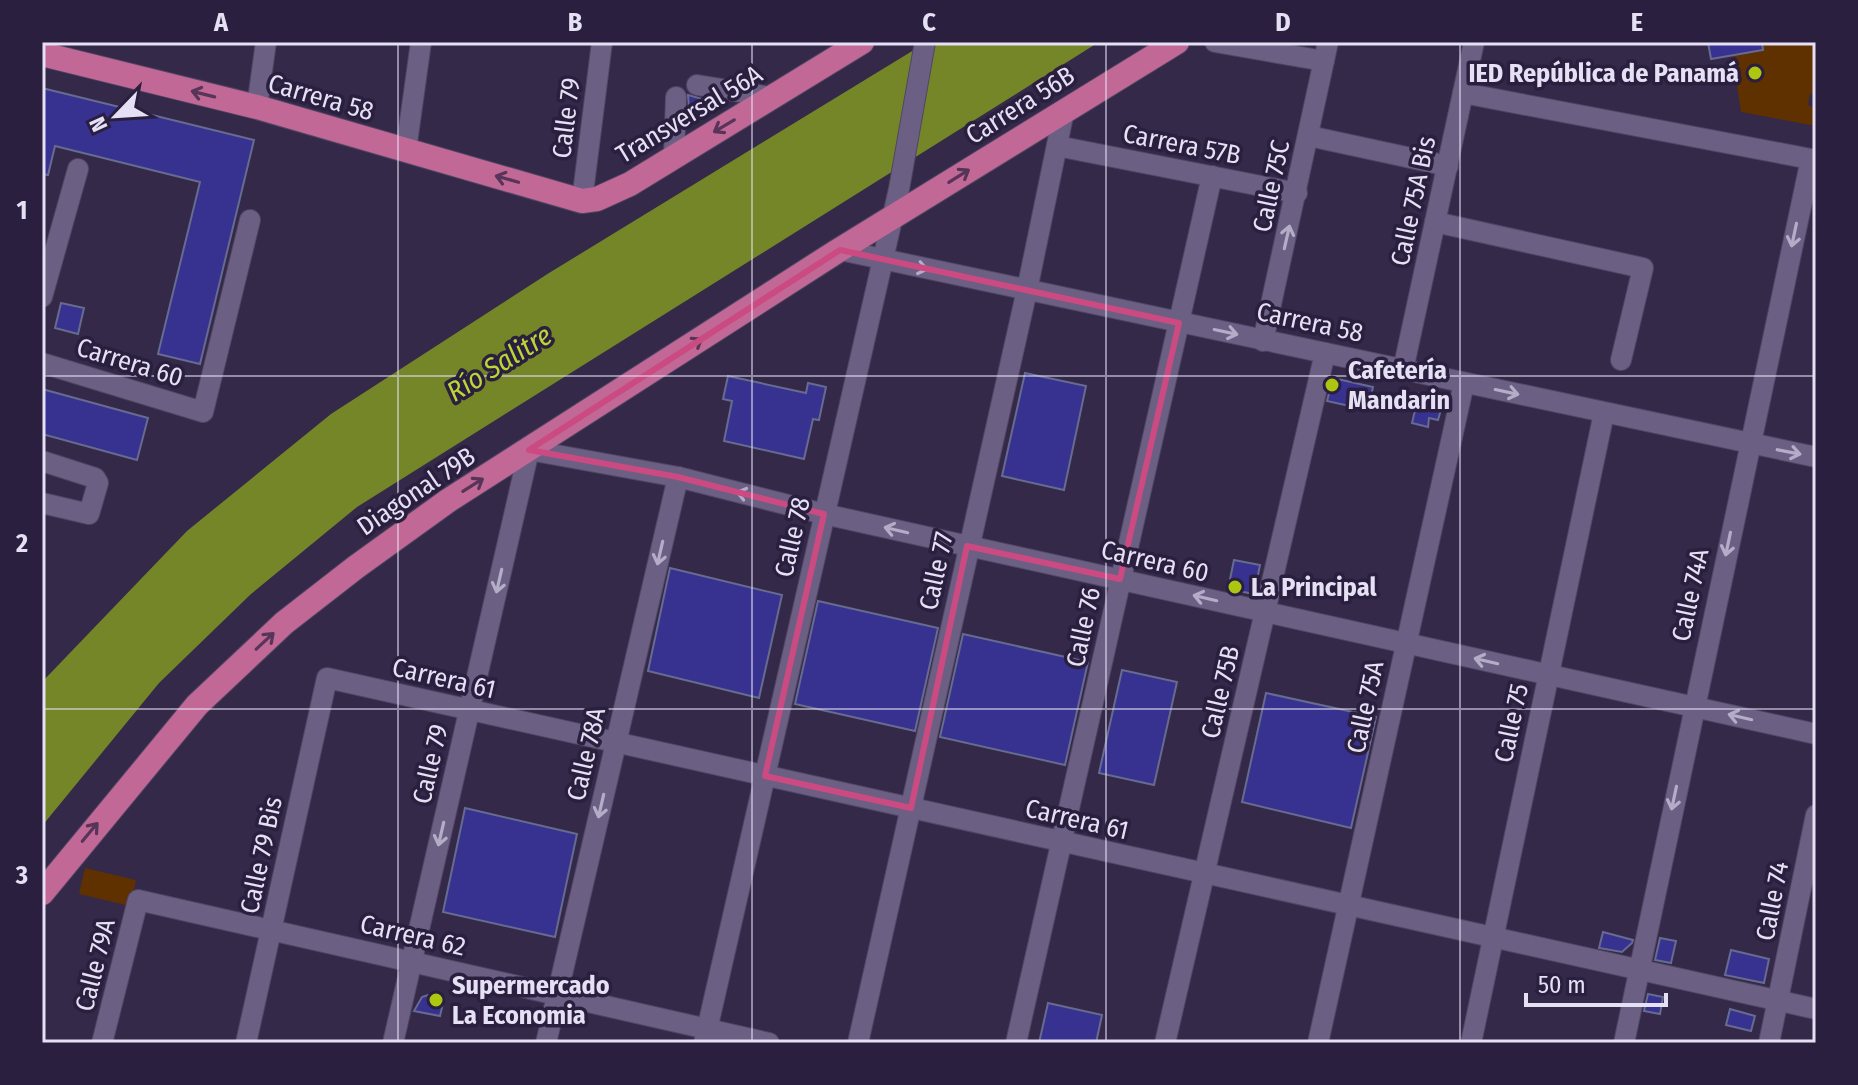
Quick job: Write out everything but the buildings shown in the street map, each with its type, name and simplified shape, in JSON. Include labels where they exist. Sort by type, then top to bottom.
[{"type":"main road","name":"Transversal 56A","points":[[582,201],[611,193],[862,42]]},
{"type":"main road","name":"Carrera 56B","points":[[892,218],[1177,42]]},
{"type":"main road","name":"Carrera 58","points":[[42,54],[257,107],[582,201]]},
{"type":"main road","name":"Diagonal 79B","points":[[42,893],[197,705],[284,623],[449,500],[892,218]]},
{"type":"street","points":[[257,107],[266,42]]},
{"type":"street","points":[[406,150],[421,42]]},
{"type":"street","name":"Calle 79","points":[[582,201],[602,42]]},
{"type":"street","name":"Calle 78","points":[[706,1036],[899,189],[925,42]]},
{"type":"street","points":[[1215,42],[1326,51]]},
{"type":"street","name":"Calle 75A Bis","points":[[1403,370],[1474,42]]},
{"type":"street","name":"Calle 75C","points":[[1263,341],[1326,51]]},
{"type":"street","points":[[697,85],[771,97]]},
{"type":"street","points":[[1463,93],[1813,159]]},
{"type":"street","points":[[674,156],[676,97]]},
{"type":"street","name":"Calle 77","points":[[858,1043],[967,546],[1027,290],[1064,111]]},
{"type":"street","points":[[1309,136],[1448,166]]},
{"type":"street","name":"Carrera 57B","points":[[1057,146],[1297,193]]},
{"type":"street","name":"Calle 74A","points":[[1624,1043],[1693,707],[1813,159]]},
{"type":"street","points":[[42,297],[78,169]]},
{"type":"street","name":"Calle 76","points":[[1016,1043],[1212,176]]},
{"type":"street","name":"Carrera 60","points":[[42,363],[203,412],[250,220]]},
{"type":"street","points":[[1435,222],[1643,268],[1621,360]]},
{"type":"street","name":"Carrera 58","points":[[840,250],[1816,457]]},
{"type":"street","name":"Calle 75B","points":[[1165,1043],[1325,353]]},
{"type":"street","name":"Calle 75A","points":[[1318,1043],[1464,383]]},
{"type":"street","name":"Calle 75","points":[[1471,1043],[1604,413]]},
{"type":"street","name":"Calle 79","points":[[393,1043],[529,450]]},
{"type":"street","name":"Carrera 60","points":[[529,450],[678,477],[824,514],[1816,734]]},
{"type":"street","points":[[42,461],[95,478],[98,483],[89,514],[42,503]]},
{"type":"street","name":"Calle 78A","points":[[546,1043],[678,477]]},
{"type":"street","name":"Carrera 61","points":[[327,678],[1816,1009]]},
{"type":"street","name":"Calle 79 Bis","points":[[246,1043],[327,678]]},
{"type":"street","name":"Calle 74","points":[[1769,1043],[1816,815]]},
{"type":"street","name":"Carrera 62","points":[[138,900],[557,995],[706,1036],[769,1043]]},
{"type":"street","name":"Calle 79A","points":[[102,1043],[138,900]]},
{"type":"highlighted area","points":[[840,250],[1179,323],[1120,579],[967,546],[911,808],[765,776],[824,514],[678,477],[529,450]]},
{"type":"shaded area","name":"IED República de Panamá","points":[[1760,42],[1816,42],[1816,93],[1810,94],[1808,105],[1816,109],[1816,126],[1741,112],[1732,55]]},
{"type":"shaded area","points":[[85,868],[136,880],[130,906],[79,894]]},
{"type":"water","name":"Río Salitre","points":[[927,42],[1099,42],[357,507],[251,594],[159,683],[42,826],[42,682],[187,531],[331,414],[549,273]]},
{"type":"place","name":"IED República de Panamá","points":[[1755,73]]},
{"type":"place","name":"Cafetería Mandarin","points":[[1332,385]]},
{"type":"place","name":"La Principal","points":[[1235,587]]},
{"type":"place","name":"Supermercado La Economia","points":[[436,1000]]}]
